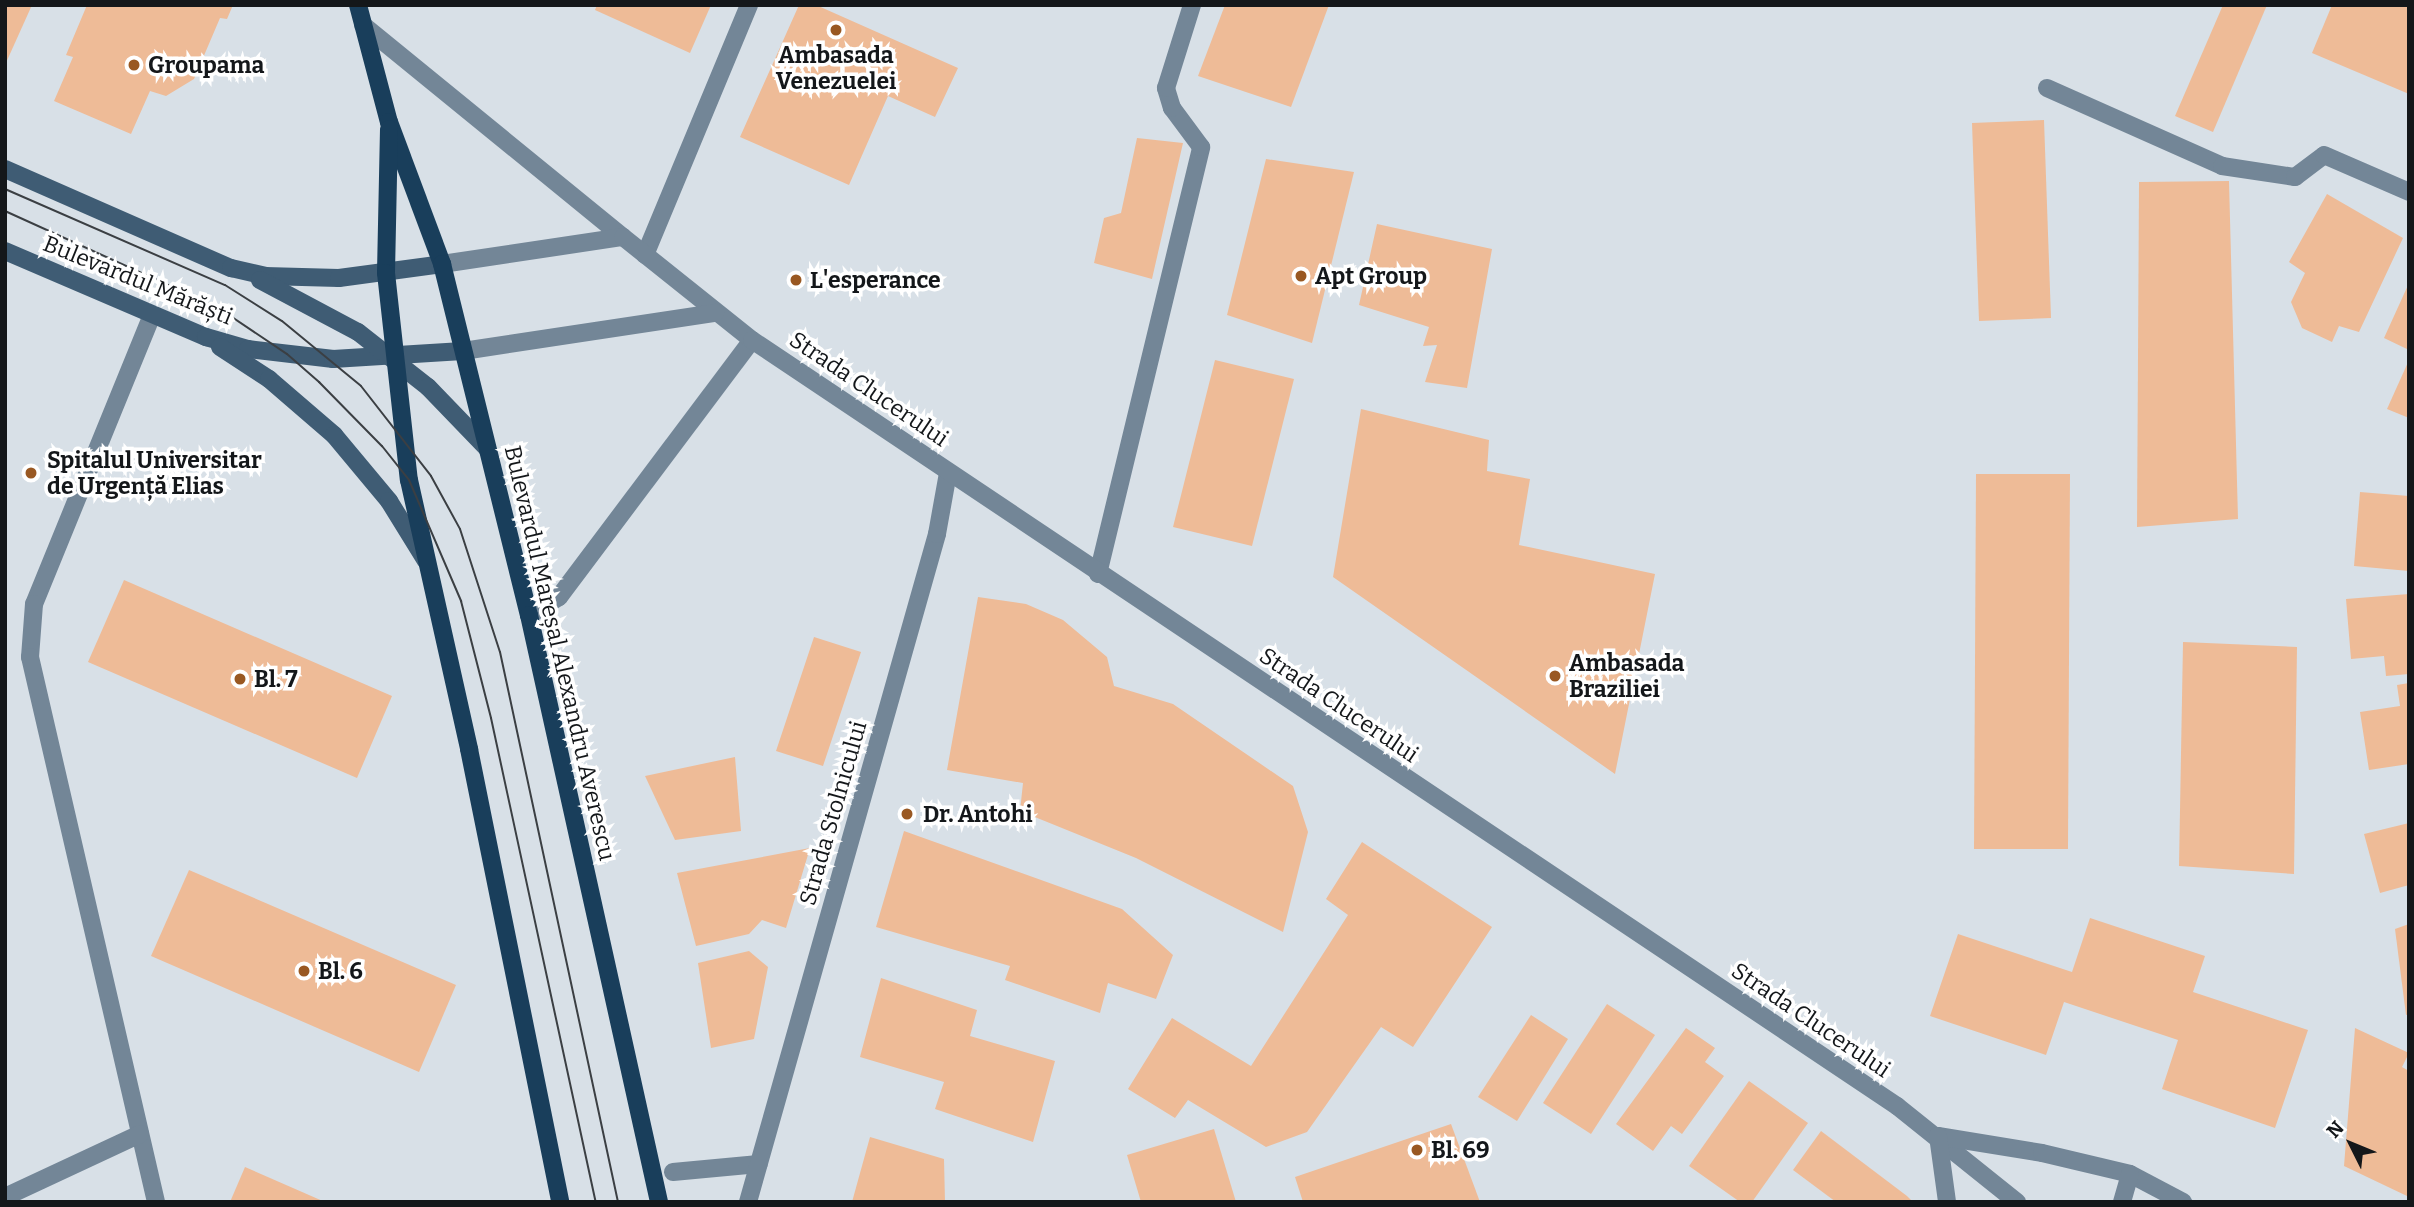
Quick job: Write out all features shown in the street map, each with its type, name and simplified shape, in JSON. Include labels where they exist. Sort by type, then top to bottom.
[{"type":"main road","name":"Bulevardul Mareșal Alexandru Averescu","points":[[358,5],[389,122],[442,264],[529,615],[659,1202]]},
{"type":"main road","name":"Bulevardul Mareșal Alexandru Averescu","points":[[389,122],[386,274],[393,358],[409,480],[431,568],[559,1202]]},
{"type":"main road","name":"Bulevardul Mărăști","points":[[5,169],[231,268],[300,278],[386,274],[442,264]]},
{"type":"main road","name":"Bulevardul Mărăști","points":[[5,251],[206,337],[248,349],[333,359],[393,358],[463,351]]},
{"type":"main road","points":[[231,268],[320,309],[393,358],[487,448]]},
{"type":"main road","points":[[206,337],[269,379],[334,436],[388,501],[431,568]]},
{"type":"street","points":[[645,255],[749,5]]},
{"type":"street","points":[[1098,574],[1201,148],[1172,108],[1166,88],[1192,5]]},
{"type":"street","name":"Strada Clucerului","points":[[363,25],[715,313],[752,340],[1938,1136],[2017,1202]]},
{"type":"street","points":[[2048,88],[2222,166],[2295,177],[2325,155],[2409,192]]},
{"type":"street","points":[[442,264],[622,237]]},
{"type":"street","points":[[463,351],[715,313]]},
{"type":"street","points":[[152,315],[34,604],[30,657],[156,1202]]},
{"type":"street","points":[[529,615],[559,597],[752,340]]},
{"type":"street","name":"Strada Stolnicului","points":[[748,1202],[937,534],[948,473]]},
{"type":"street","points":[[5,1197],[140,1135]]},
{"type":"street","name":"Strada Clucerului","points":[[1938,1136],[2130,1174],[2183,1202]]},
{"type":"street","points":[[1938,1136],[1947,1202]]},
{"type":"street","points":[[673,1172],[759,1164]]},
{"type":"street","points":[[2122,1202],[2130,1174]]},
{"type":"building","points":[[5,5],[32,5],[5,65]]},
{"type":"building","name":"Groupama","points":[[87,5],[233,5],[227,19],[220,18],[194,79],[166,96],[150,91],[131,134],[54,101],[73,57],[66,55]]},
{"type":"building","points":[[597,5],[711,5],[690,53],[595,10]]},
{"type":"building","points":[[799,5],[816,5],[958,68],[935,117],[888,96],[849,185],[740,137]]},
{"type":"building","points":[[1225,5],[1329,5],[1291,107],[1198,76]]},
{"type":"building","points":[[2223,5],[2267,5],[2213,132],[2175,116]]},
{"type":"building","points":[[2332,5],[2409,5],[2409,94],[2312,53]]},
{"type":"building","points":[[2044,120],[2051,318],[1979,321],[1972,123]]},
{"type":"building","points":[[1137,138],[1183,143],[1152,279],[1094,263],[1104,218],[1121,213]]},
{"type":"building","points":[[1266,159],[1354,172],[1312,343],[1227,315]]},
{"type":"building","points":[[2229,181],[2238,519],[2137,527],[2139,182]]},
{"type":"building","points":[[2327,194],[2403,238],[2359,332],[2339,326],[2332,342],[2302,328],[2291,302],[2305,273],[2289,262]]},
{"type":"building","points":[[1377,224],[1492,249],[1467,388],[1425,382],[1437,345],[1423,346],[1429,327],[1359,305]]},
{"type":"building","points":[[2409,283],[2409,350],[2384,338]]},
{"type":"building","points":[[1215,360],[1294,379],[1252,546],[1173,527]]},
{"type":"building","points":[[2409,360],[2409,418],[2387,409]]},
{"type":"building","name":"Ambasada Braziliei","points":[[1361,409],[1489,440],[1487,471],[1530,479],[1519,545],[1655,574],[1615,774],[1333,577]]},
{"type":"building","points":[[1976,474],[2070,474],[2068,849],[1974,849]]},
{"type":"building","points":[[2360,492],[2409,496],[2409,571],[2354,566]]},
{"type":"building","name":"Bl. 7","points":[[124,580],[392,696],[357,778],[88,662]]},
{"type":"building","points":[[2409,594],[2409,674],[2386,676],[2384,656],[2351,659],[2346,599]]},
{"type":"building","points":[[978,597],[1026,604],[1063,620],[1107,657],[1114,686],[1173,704],[1293,786],[1308,832],[1283,932],[1136,858],[1020,811],[1023,783],[947,770]]},
{"type":"building","points":[[814,637],[861,652],[823,766],[776,751]]},
{"type":"building","points":[[2183,642],[2297,647],[2294,874],[2179,866]]},
{"type":"building","points":[[2409,683],[2409,764],[2369,770],[2360,712],[2400,706],[2397,685]]},
{"type":"building","points":[[735,757],[741,831],[675,840],[645,776]]},
{"type":"building","points":[[2409,823],[2409,885],[2380,893],[2364,834]]},
{"type":"building","points":[[904,831],[1122,909],[1173,955],[1156,999],[1108,983],[1100,1013],[1005,980],[1010,966],[876,927]]},
{"type":"building","points":[[1362,842],[1492,927],[1413,1047],[1381,1027],[1307,1132],[1266,1147],[1188,1100],[1175,1118],[1128,1089],[1172,1018],[1251,1066],[1348,915],[1326,899]]},
{"type":"building","points":[[810,848],[786,928],[762,920],[749,934],[696,946],[677,873]]},
{"type":"building","name":"Bl. 6","points":[[189,870],[456,985],[419,1072],[151,956]]},
{"type":"building","points":[[2090,918],[2205,956],[2193,992],[2308,1030],[2275,1128],[2162,1089],[2178,1040],[2064,1002],[2046,1055],[1930,1016],[1958,934],[2072,972]]},
{"type":"building","points":[[2409,924],[2409,1014],[2406,1015],[2395,929]]},
{"type":"building","points":[[749,951],[768,967],[754,1039],[711,1048],[698,963]]},
{"type":"building","points":[[881,978],[977,1010],[970,1036],[1055,1061],[1033,1142],[935,1109],[944,1082],[860,1057]]},
{"type":"building","points":[[1607,1004],[1655,1035],[1591,1134],[1543,1103]]},
{"type":"building","points":[[1531,1015],[1568,1039],[1517,1121],[1478,1097]]},
{"type":"building","points":[[1686,1028],[1715,1048],[1705,1062],[1724,1076],[1682,1134],[1671,1126],[1653,1151],[1616,1124]]},
{"type":"building","points":[[2355,1028],[2409,1053],[2402,1067],[2409,1071],[2407,1196],[2344,1166]]},
{"type":"building","points":[[1749,1081],[1808,1123],[1752,1202],[1740,1202],[1689,1166]]},
{"type":"building","name":"Bl. 69","points":[[1451,1124],[1480,1202],[1303,1202],[1295,1177]]},
{"type":"building","points":[[1214,1129],[1236,1202],[1141,1202],[1127,1155]]},
{"type":"building","points":[[1821,1131],[1913,1202],[1836,1202],[1793,1170]]},
{"type":"building","points":[[870,1137],[944,1159],[945,1202],[852,1202]]},
{"type":"building","points":[[245,1167],[325,1202],[230,1202]]},
{"type":"tram line","points":[[5,189],[225,285],[282,321],[361,386],[431,476],[460,529],[500,652],[618,1202]]},
{"type":"tram line","points":[[5,211],[217,307],[287,354],[319,382],[382,446],[409,480],[461,601],[491,718],[596,1202]]},
{"type":"place","name":"Ambasada Venezuelei","points":[[836,30]]},
{"type":"place","name":"Groupama","points":[[134,65]]},
{"type":"place","name":"Apt Group","points":[[1301,276]]},
{"type":"place","name":"L'esperance","points":[[796,280]]},
{"type":"place","name":"Spitalul Universitar de Urgență Elias","points":[[31,473]]},
{"type":"place","name":"Ambasada Braziliei","points":[[1555,676]]},
{"type":"place","name":"Bl. 7","points":[[240,679]]},
{"type":"place","name":"Dr. Antohi","points":[[907,814]]},
{"type":"place","name":"Bl. 6","points":[[304,971]]},
{"type":"place","name":"Bl. 69","points":[[1417,1150]]}]
